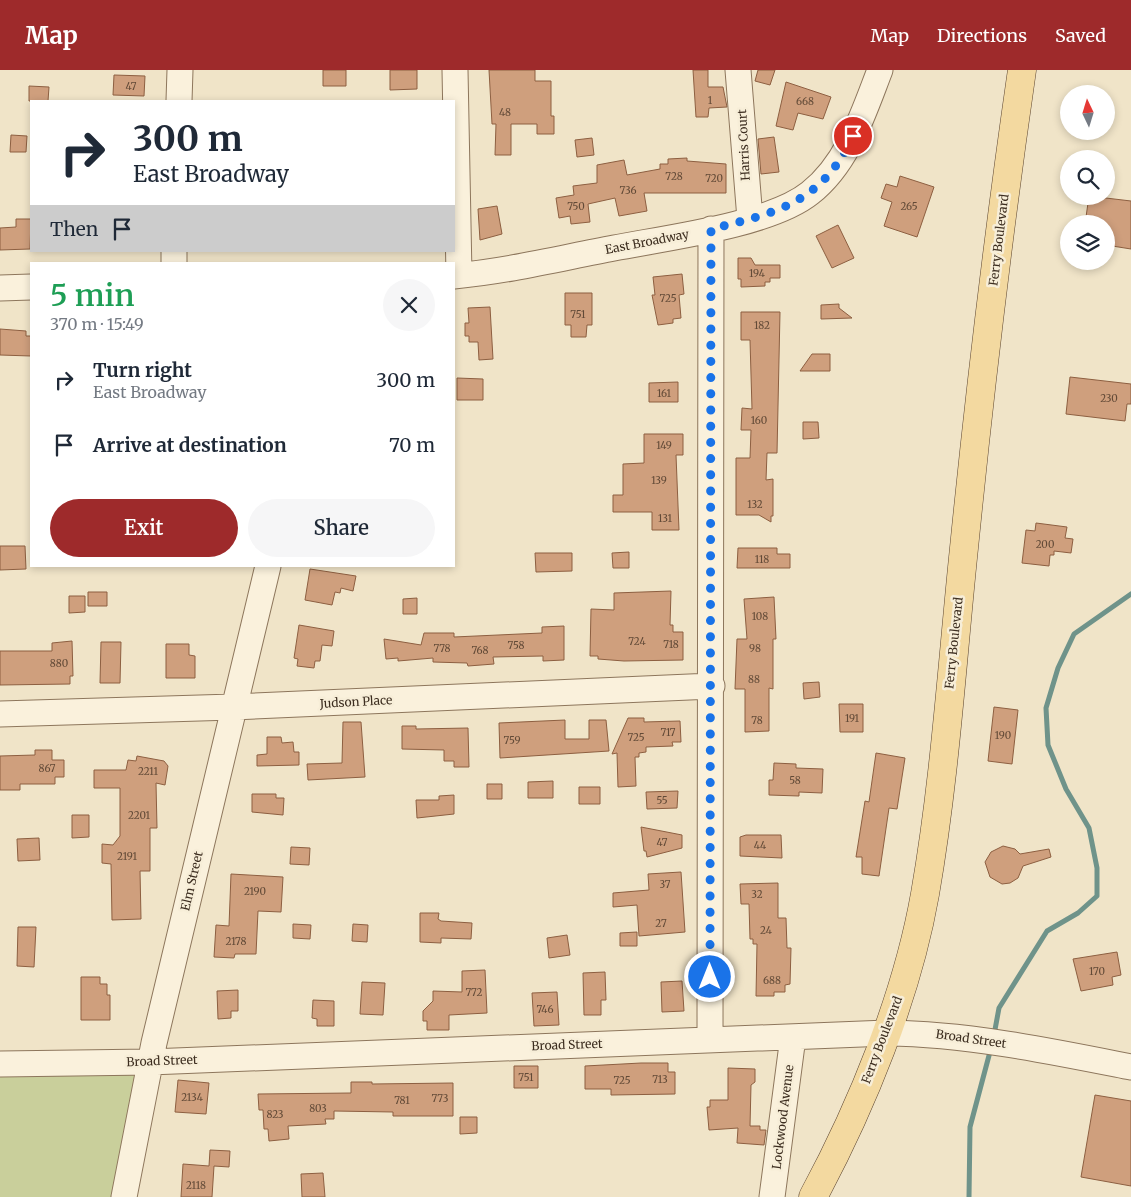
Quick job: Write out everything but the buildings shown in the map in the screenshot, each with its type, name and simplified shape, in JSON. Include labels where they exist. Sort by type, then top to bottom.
[{"type":"main road","name":"Ferry Boulevard","points":[[813,1197],[835,1155],[887,1033],[915,941],[925,894],[941,774],[995,266],[1022,70]]},
{"type":"street","points":[[179,100],[180,70]]},
{"type":"street","points":[[455,70],[456,276]]},
{"type":"street","name":"Harris Court","points":[[738,70],[750,219]]},
{"type":"street","name":"East Broadway","points":[[456,276],[711,229],[750,219],[793,204],[809,194],[836,168],[867,107],[880,70]]},
{"type":"street","points":[[710,1040],[712,686],[711,229]]},
{"type":"street","points":[[0,288],[30,287]]},
{"type":"street","name":"Elm Street","points":[[124,1197],[150,1062],[268,567]]},
{"type":"street","name":"Judson Place","points":[[0,714],[233,707],[712,686]]},
{"type":"street","name":"Broad Street","points":[[0,1064],[150,1062],[887,1033],[933,1034],[1038,1048],[1131,1066]]},
{"type":"street","name":"Lockwood Avenue","points":[[772,1197],[793,1036]]},
{"type":"green space","points":[[150,1062],[124,1197],[0,1197],[0,1064]]},
{"type":"waterway","points":[[994,1035],[999,1008],[1047,931],[1078,913],[1097,896],[1097,868],[1089,828],[1066,789],[1048,745],[1046,708],[1058,668],[1074,634],[1131,594]]},
{"type":"waterway","points":[[969,1197],[970,1127],[991,1048]]},
{"type":"route","points":[[710,977],[712,686],[711,229],[779,211],[809,194],[836,168],[853,136]]}]
